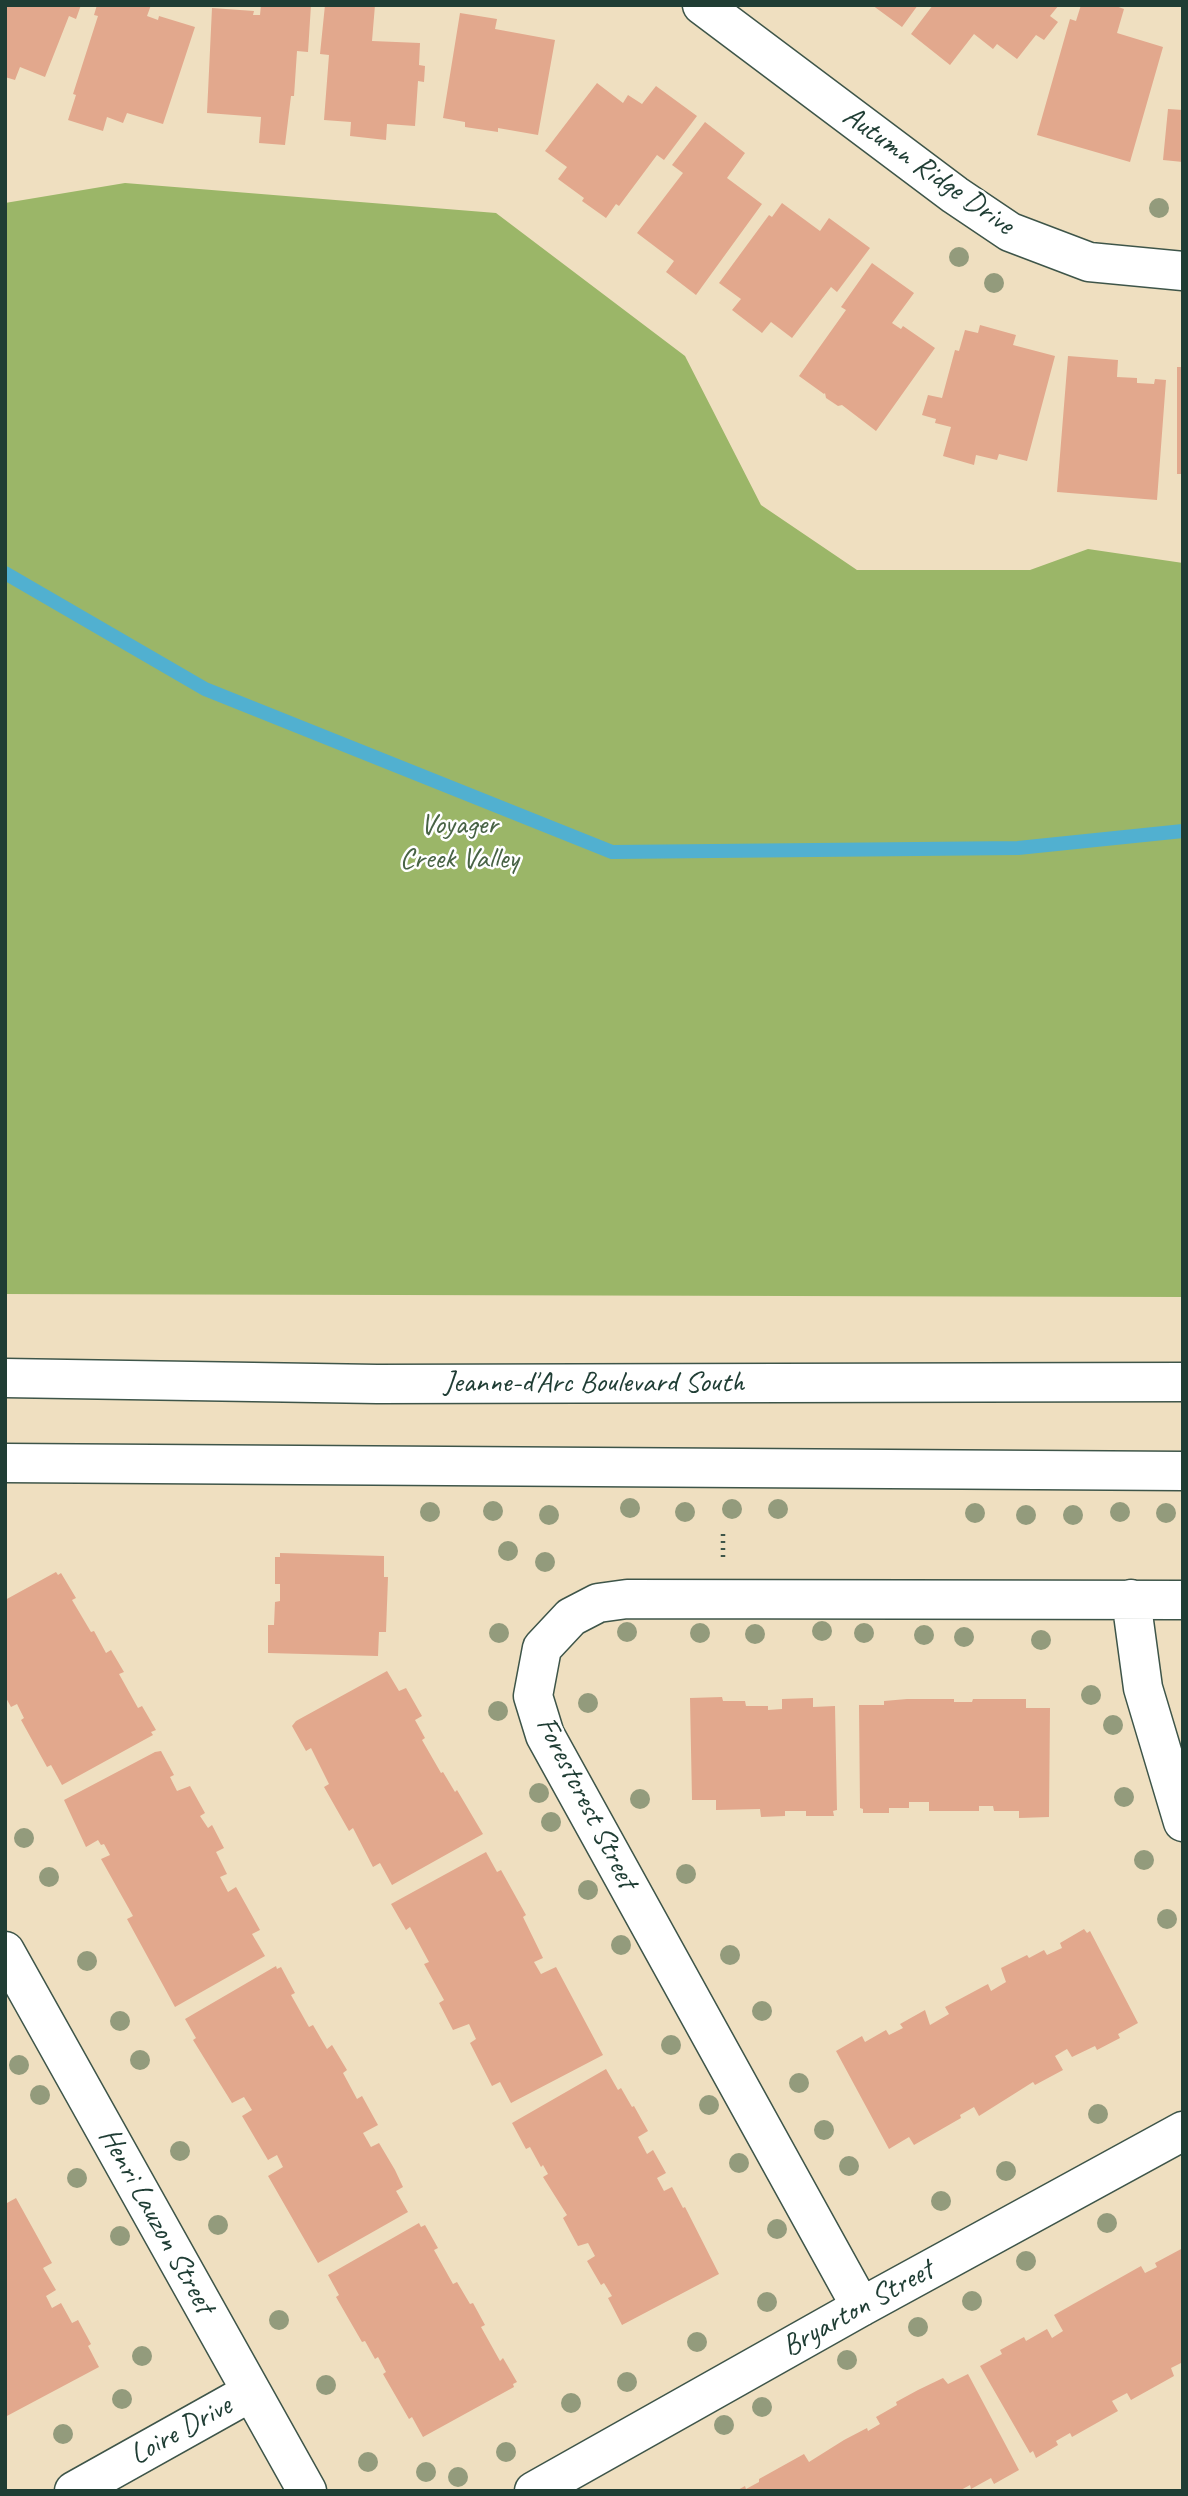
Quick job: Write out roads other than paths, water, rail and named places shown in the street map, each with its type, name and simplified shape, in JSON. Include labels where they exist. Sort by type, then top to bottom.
[{"type":"street","name":"Autumn Ridge Drive","points":[[702,5],[955,195],[1010,232],[1089,262],[1183,271]]},
{"type":"street","name":"Jeanne-d'Arc Boulevard South","points":[[5,1378],[377,1384],[1183,1382]]},
{"type":"street","points":[[5,1463],[1183,1471]]},
{"type":"street","name":"Forestcrest Street","points":[[861,2307],[545,1735],[533,1696],[542,1648],[571,1617],[598,1603],[627,1599],[1183,1600]]},
{"type":"street","points":[[1131,1600],[1143,1688],[1183,1822]]},
{"type":"street","name":"Henri Lauzon Street","points":[[5,1951],[307,2491]]},
{"type":"street","name":"Bryarton Street","points":[[534,2491],[1183,2130]]},
{"type":"street","name":"Loire Drive","points":[[74,2491],[251,2392]]},
{"type":"waterway","points":[[5,573],[205,689],[612,852],[1018,848],[1183,831]]},
{"type":"park label","name":"Voyager Creek Valley","points":[[459,842]]}]
